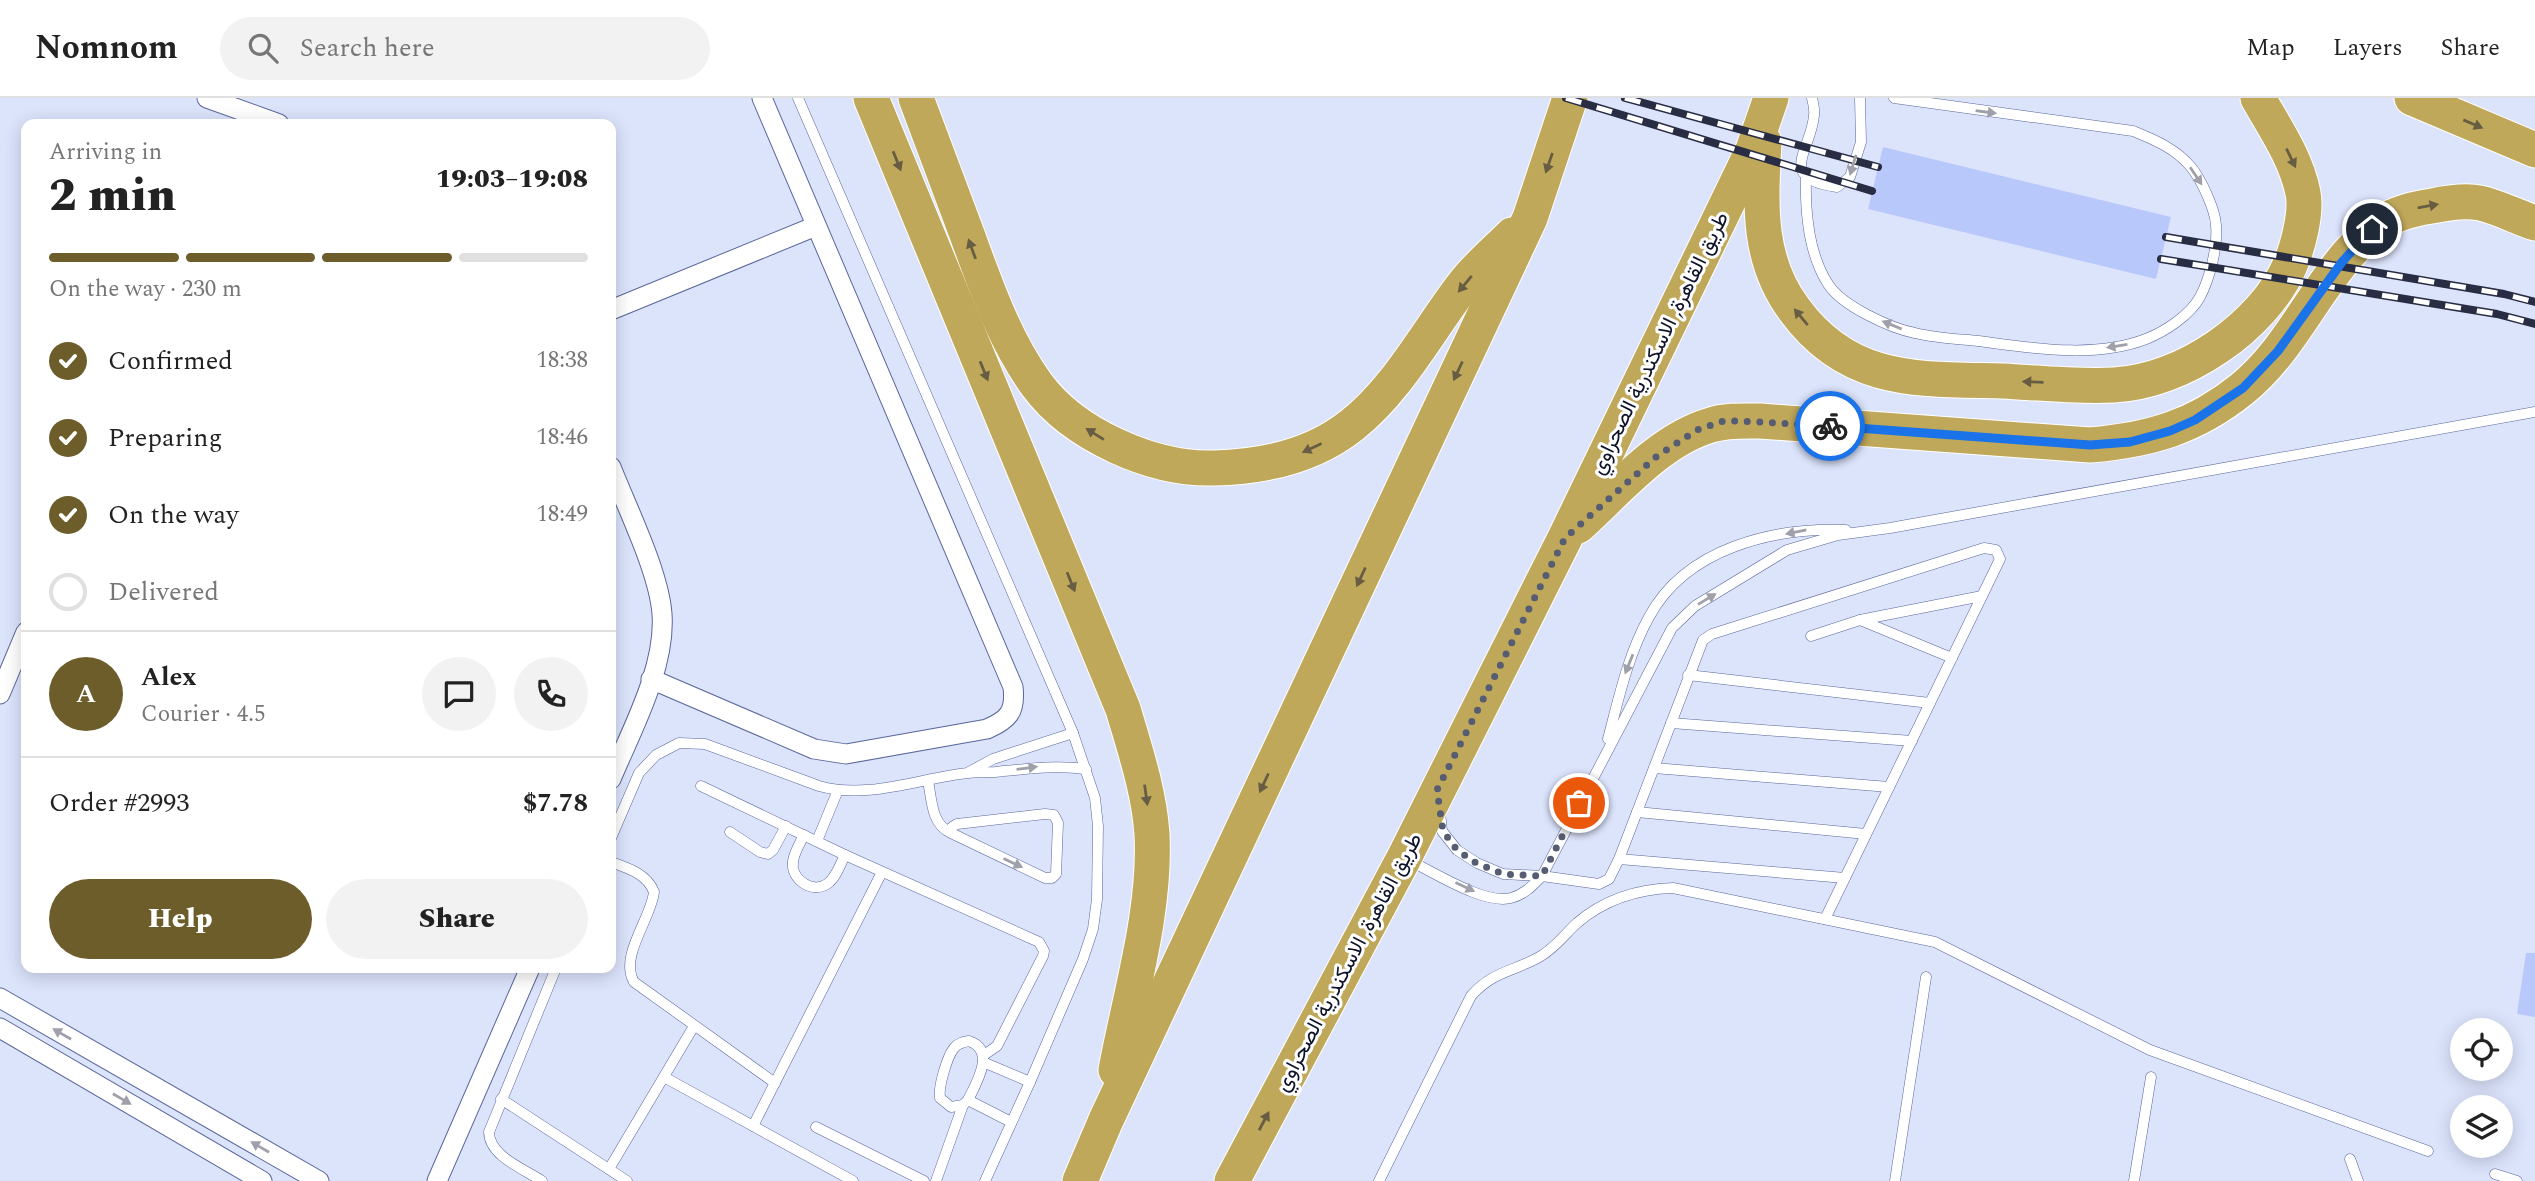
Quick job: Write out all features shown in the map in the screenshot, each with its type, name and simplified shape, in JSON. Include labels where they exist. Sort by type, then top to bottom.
[{"type":"highway","points":[[871,98],[1123,709],[1144,777],[1152,834],[1149,891],[1140,954],[1106,1120]]},
{"type":"highway","points":[[916,98],[982,276],[1010,343],[1039,388],[1075,421],[1112,444],[1150,460],[1183,467],[1247,468],[1281,461],[1310,450],[1353,424],[1391,384],[1466,282],[1530,218]]},
{"type":"highway","points":[[1080,1181],[1106,1120],[1530,218],[1570,98]]},
{"type":"highway","points":[[1768,108],[1761,214],[1767,254],[1782,291],[1820,338],[1871,369],[1910,379],[2116,385],[2160,375],[2181,366],[2237,333],[2264,307],[2286,275],[2299,236],[2304,196],[2296,168],[2258,98]]},
{"type":"highway","points":[[2412,98],[2535,149]]},
{"type":"highway","name":"طريق القاهرة, الاسكندرية الصحراوي","points":[[1232,1181],[1404,858],[1565,538],[1746,163],[1768,108]]},
{"type":"highway","points":[[1565,538],[1657,456],[1697,430],[1724,421],[1760,421],[2090,445],[2130,442],[2170,431],[2195,420],[2243,388],[2278,351],[2342,262],[2372,229],[2392,217],[2428,206],[2478,203],[2535,223]]},
{"type":"street","points":[[207,98],[266,119]]},
{"type":"street","points":[[651,679],[814,749],[835,754],[987,729],[1002,722],[1011,712],[1015,700],[1013,687],[762,98]]},
{"type":"street","points":[[616,308],[816,226]]},
{"type":"street","points":[[616,480],[660,597],[662,616],[661,637],[651,679],[616,766]]},
{"type":"street","points":[[0,694],[21,661]]},
{"type":"street","points":[[437,1181],[528,973]]},
{"type":"street","points":[[0,998],[319,1181]]},
{"type":"street","points":[[0,1028],[262,1181]]},
{"type":"lane","points":[[798,98],[1073,733],[1095,798],[1098,826],[1097,900],[1093,929],[1083,959],[985,1181]]},
{"type":"lane","points":[[1812,98],[1815,115],[1801,153],[1801,165],[1806,176],[1805,203],[1812,245],[1829,285],[1855,308],[1913,333],[2048,350],[2119,347],[2148,338],[2176,323],[2199,299],[2211,268],[2217,224],[2204,187],[2191,167],[2166,145],[2133,131],[1894,98]]},
{"type":"lane","points":[[1806,176],[1819,185],[1837,187],[1850,177],[1861,142],[1860,98]]},
{"type":"lane","points":[[1404,858],[1485,896],[1513,898],[1528,890],[1542,876],[1663,640],[1695,606],[1787,550],[1838,535],[1890,528],[2535,412]]},
{"type":"lane","points":[[1604,755],[1625,671],[1650,615],[1680,578],[1714,554],[1758,539],[1813,529],[1864,531]]},
{"type":"lane","points":[[1437,790],[1443,831],[1457,850],[1476,863],[1503,874],[1599,884],[1609,880],[1703,640],[1712,634],[1984,548],[1996,550],[2000,559],[1825,919]]},
{"type":"lane","points":[[1811,636],[1860,620],[1982,596]]},
{"type":"lane","points":[[1860,620],[1952,658]]},
{"type":"lane","points":[[1688,675],[1930,703]]},
{"type":"lane","points":[[1671,723],[1912,741]]},
{"type":"lane","points":[[968,772],[993,759],[1073,733]]},
{"type":"lane","points":[[616,826],[639,773],[656,755],[679,743],[705,744],[819,786],[838,790],[928,781],[968,772],[1060,765],[1086,769]]},
{"type":"lane","points":[[1654,768],[1889,787]]},
{"type":"lane","points":[[928,781],[938,824],[951,833],[1045,878],[1052,878],[1056,874],[1058,823],[1054,815],[957,824],[952,827],[951,833]]},
{"type":"lane","points":[[701,786],[845,855],[1033,939],[1043,946],[1043,956],[997,1046],[984,1058],[936,1181]]},
{"type":"lane","points":[[817,841],[838,790]]},
{"type":"lane","points":[[1637,813],[1866,834]]},
{"type":"lane","points":[[730,832],[760,852],[768,854],[786,826]]},
{"type":"lane","points":[[804,835],[793,861],[794,873],[801,882],[811,887],[823,887],[831,882],[845,855]]},
{"type":"lane","points":[[1619,859],[1844,878]]},
{"type":"lane","points":[[616,864],[639,874],[651,885],[654,892],[629,963],[631,976],[639,986],[694,1027],[775,1083]]},
{"type":"lane","points":[[753,1126],[882,872]]},
{"type":"lane","points":[[1380,1181],[1471,996],[1492,976],[1523,966],[1554,948],[1566,933],[1594,910],[1626,895],[1673,888],[1935,942],[2150,1050],[2428,1151]]},
{"type":"lane","points":[[542,1181],[492,1146],[489,1132],[554,973]]},
{"type":"lane","points":[[1895,1181],[1926,976]]},
{"type":"lane","points":[[609,1169],[694,1027]]},
{"type":"lane","points":[[1011,1122],[965,1102],[950,1107],[940,1098],[939,1092],[952,1051],[961,1042],[976,1043],[984,1058],[1030,1082]]},
{"type":"lane","points":[[664,1077],[853,1181]]},
{"type":"lane","points":[[2134,1181],[2151,1077]]},
{"type":"lane","points":[[501,1099],[627,1181]]},
{"type":"lane","points":[[816,1128],[925,1181]]},
{"type":"lane","points":[[2350,1159],[2358,1181]]},
{"type":"lane","points":[[2495,1174],[2516,1181]]},
{"type":"building","points":[[1883,147],[2171,217],[2156,279],[1868,209]]},
{"type":"building","points":[[2526,953],[2535,953],[2535,1017],[2517,1014]]},
{"type":"railway","points":[[1566,98],[1872,191]]},
{"type":"railway","points":[[1625,98],[1878,167]]},
{"type":"railway","points":[[2166,237],[2504,294],[2535,302]]},
{"type":"railway","points":[[2161,259],[2497,314],[2535,324]]},
{"type":"way so far","points":[[1579,803],[1542,876],[1503,874],[1476,863],[1457,850],[1443,831],[1437,790],[1565,538],[1638,471],[1680,439],[1697,430],[1724,421],[1830,426]]},
{"type":"route","points":[[1830,426],[2090,445],[2130,442],[2170,431],[2218,406],[2263,369],[2342,262],[2372,229]]}]
